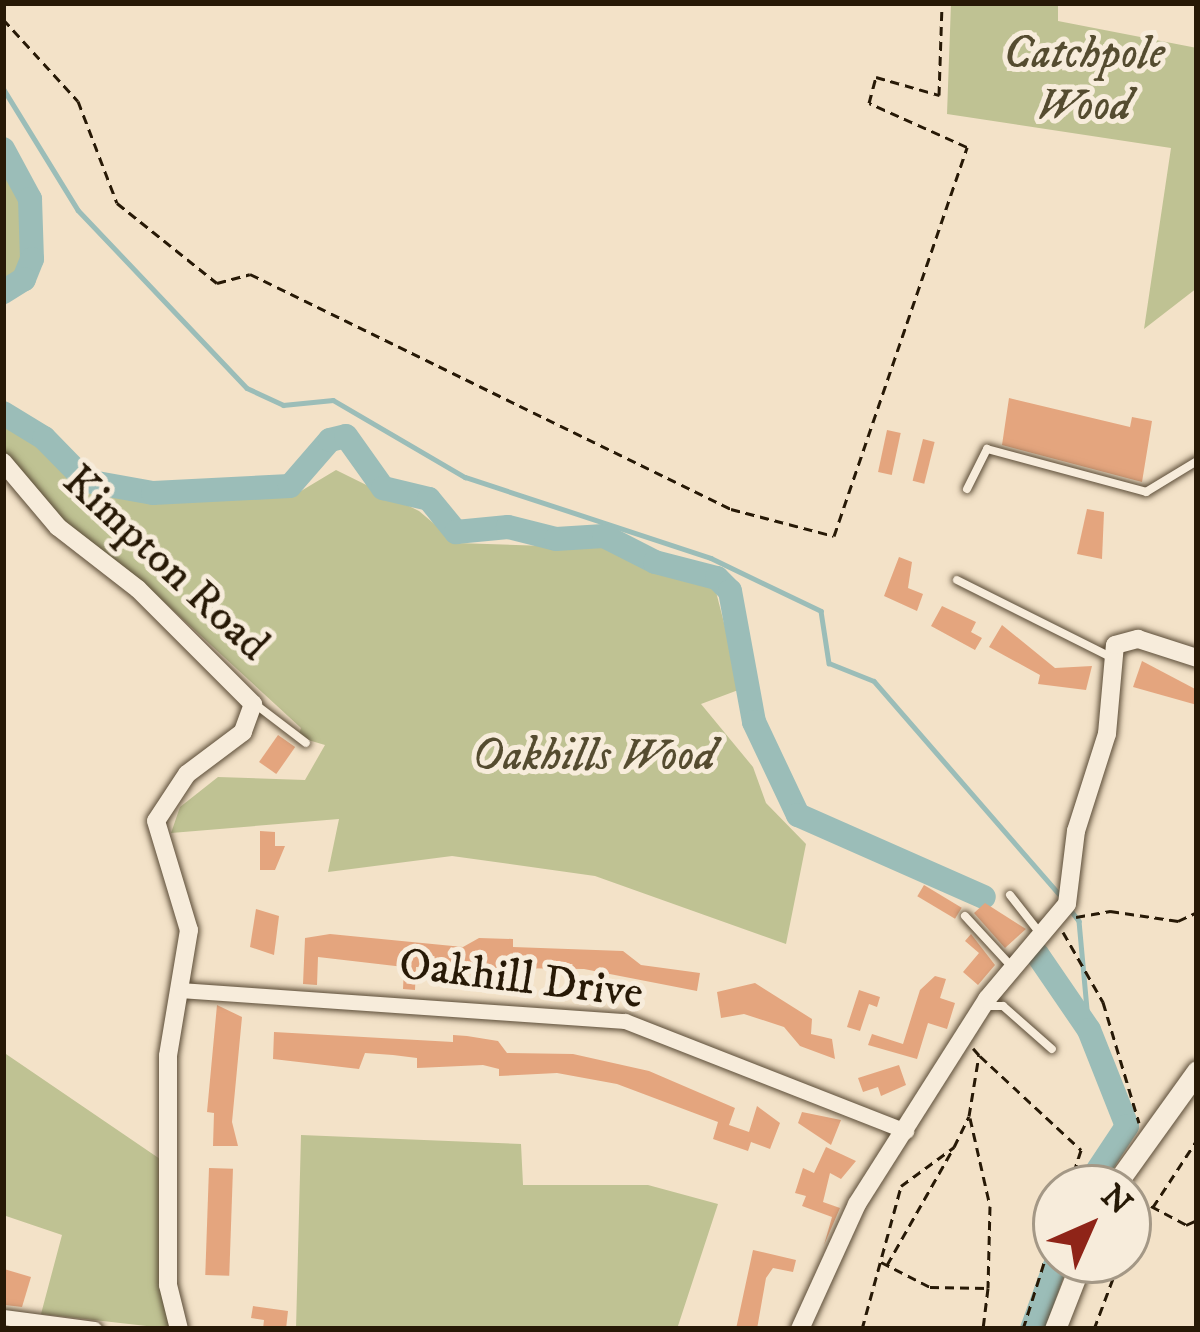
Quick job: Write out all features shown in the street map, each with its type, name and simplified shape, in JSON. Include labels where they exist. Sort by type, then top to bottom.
[{"type":"main road","points":[[1128,1164],[1197,1071]]},
{"type":"main road","points":[[1055,1329],[1073,1284]]},
{"type":"street","name":"Kimpton Road","points":[[3,462],[58,527],[138,589],[254,704],[243,732],[187,774],[156,820],[189,930],[168,1056],[168,1285],[179,1329]]},
{"type":"street","points":[[800,1329],[857,1204],[964,1037],[993,1006],[996,986],[1049,928],[1107,734],[1115,645],[1138,639],[1197,658]]},
{"type":"street","name":"Oakhill Drive","points":[[180,989],[625,1021],[906,1131]]},
{"type":"street","points":[[3,1317],[94,1329]]},
{"type":"lane","points":[[967,489],[991,448],[1146,492],[1197,461]]},
{"type":"lane","points":[[957,580],[1111,658]]},
{"type":"lane","points":[[254,704],[306,743]]},
{"type":"lane","points":[[1010,895],[1049,928]]},
{"type":"lane","points":[[965,916],[1012,967]]},
{"type":"lane","points":[[993,1006],[1052,1048]]},
{"type":"path","points":[[3,19],[78,101],[117,202],[218,284],[250,274],[731,508],[834,536],[967,147],[869,104],[876,77],[939,95],[942,3]]},
{"type":"path","points":[[1144,1140],[1103,1002],[1049,928],[1110,911],[1178,921],[1197,912]]},
{"type":"path","points":[[964,1037],[1081,1150],[1077,1164]]},
{"type":"path","points":[[886,1265],[969,1116],[979,1055]]},
{"type":"path","points":[[969,1116],[990,1206],[983,1329]]},
{"type":"path","points":[[1152,1203],[1197,1140]]},
{"type":"path","points":[[862,1329],[901,1186],[954,1147]]},
{"type":"path","points":[[1152,1207],[1186,1225],[1197,1220]]},
{"type":"path","points":[[878,1261],[930,1286],[988,1288]]},
{"type":"path","points":[[1023,1329],[1037,1284]]},
{"type":"path","points":[[1094,1329],[1111,1284]]},
{"type":"green space","name":"Catchpole Wood","points":[[951,3],[1058,3],[1058,21],[1197,48],[1197,288],[1144,329],[1171,148],[947,114]]},
{"type":"green space","points":[[3,161],[17,180],[27,245],[16,277],[3,285]]},
{"type":"green space","name":"Oakhills Wood","points":[[3,421],[96,493],[163,501],[301,491],[336,470],[419,511],[457,543],[608,548],[646,567],[714,584],[741,689],[701,704],[753,767],[766,803],[806,844],[786,944],[595,876],[452,856],[328,872],[339,819],[171,833],[180,807],[218,777],[305,780],[325,745],[298,737],[301,728],[138,578],[64,524],[3,450]]},
{"type":"green space","points":[[3,1052],[160,1159],[173,1329],[41,1314],[62,1235],[3,1215]]},
{"type":"green space","points":[[301,1135],[521,1144],[523,1185],[648,1185],[718,1204],[677,1329],[296,1329]]},
{"type":"building","points":[[1009,398],[1130,427],[1132,417],[1152,421],[1142,482],[1002,445]]},
{"type":"building","points":[[887,430],[901,433],[892,475],[878,472]]},
{"type":"building","points":[[923,439],[935,442],[924,484],[913,481]]},
{"type":"building","points":[[1087,509],[1104,512],[1102,559],[1077,554]]},
{"type":"building","points":[[899,557],[912,562],[908,588],[923,594],[917,611],[884,596]]},
{"type":"building","points":[[942,606],[976,622],[971,632],[982,638],[975,650],[931,626]]},
{"type":"building","points":[[1002,625],[1055,668],[1092,666],[1086,690],[1038,684],[1040,675],[989,647]]},
{"type":"building","points":[[1142,661],[1197,690],[1197,705],[1133,687]]},
{"type":"building","points":[[278,735],[295,747],[276,774],[259,762]]},
{"type":"building","points":[[260,831],[275,832],[275,846],[285,846],[275,870],[260,870]]},
{"type":"building","points":[[924,885],[962,908],[955,919],[917,896]]},
{"type":"building","points":[[985,903],[1026,929],[1005,948],[974,913]]},
{"type":"building","points":[[256,909],[279,916],[274,955],[250,947]]},
{"type":"building","points":[[330,934],[463,947],[479,938],[513,939],[513,947],[623,951],[641,965],[700,973],[697,991],[584,969],[416,967],[415,990],[403,989],[404,967],[318,957],[317,985],[303,984],[305,938]]},
{"type":"building","points":[[971,934],[995,965],[978,985],[963,972],[979,953],[965,941]]},
{"type":"building","points":[[935,976],[946,979],[940,998],[955,1003],[947,1029],[928,1023],[917,1059],[868,1045],[872,1034],[903,1044],[920,990]]},
{"type":"building","points":[[755,983],[812,1019],[811,1034],[832,1039],[835,1059],[800,1046],[784,1027],[744,1014],[721,1018],[717,992]]},
{"type":"building","points":[[859,990],[880,997],[877,1007],[869,1004],[860,1031],[847,1027]]},
{"type":"building","points":[[217,1005],[242,1017],[232,1122],[238,1146],[213,1146],[214,1113],[207,1112]]},
{"type":"building","points":[[274,1032],[453,1042],[453,1035],[467,1036],[498,1041],[507,1053],[573,1054],[649,1071],[735,1108],[729,1125],[749,1132],[757,1106],[780,1123],[770,1149],[751,1142],[748,1151],[713,1139],[718,1122],[617,1084],[557,1073],[499,1076],[499,1069],[483,1065],[417,1068],[417,1058],[393,1055],[365,1053],[359,1069],[273,1059]]},
{"type":"building","points":[[899,1065],[906,1085],[881,1096],[878,1087],[863,1092],[858,1078]]},
{"type":"building","points":[[802,1112],[841,1120],[831,1145],[798,1123]]},
{"type":"building","points":[[826,1147],[856,1161],[841,1179],[830,1173],[823,1202],[840,1208],[824,1245],[832,1217],[802,1206],[806,1196],[795,1193],[803,1168],[814,1173]]},
{"type":"building","points":[[209,1168],[233,1169],[229,1276],[205,1275]]},
{"type":"building","points":[[753,1250],[796,1260],[793,1272],[773,1268],[766,1278],[757,1329],[736,1329]]},
{"type":"building","points":[[4,1269],[31,1277],[22,1307],[5,1305]]},
{"type":"building","points":[[253,1306],[288,1311],[286,1329],[263,1329],[264,1320],[251,1318]]},
{"type":"waterway","points":[[3,88],[78,210],[247,388],[283,405],[333,400],[465,477],[711,558],[821,611],[829,663],[874,681],[1060,895]]},
{"type":"waterway","points":[[3,149],[30,199],[32,259],[24,279],[3,292]]},
{"type":"waterway","points":[[3,413],[44,438],[86,481],[153,493],[290,486],[330,440],[346,436],[383,488],[429,499],[456,532],[508,527],[556,539],[604,536],[655,562],[717,578],[730,591],[754,722],[798,815],[984,897]]},
{"type":"waterway","points":[[1070,909],[1079,921],[1089,1030]]},
{"type":"waterway","points":[[1037,954],[1089,1030],[1127,1126],[1102,1164]]},
{"type":"waterway","points":[[1032,1329],[1048,1284]]}]
